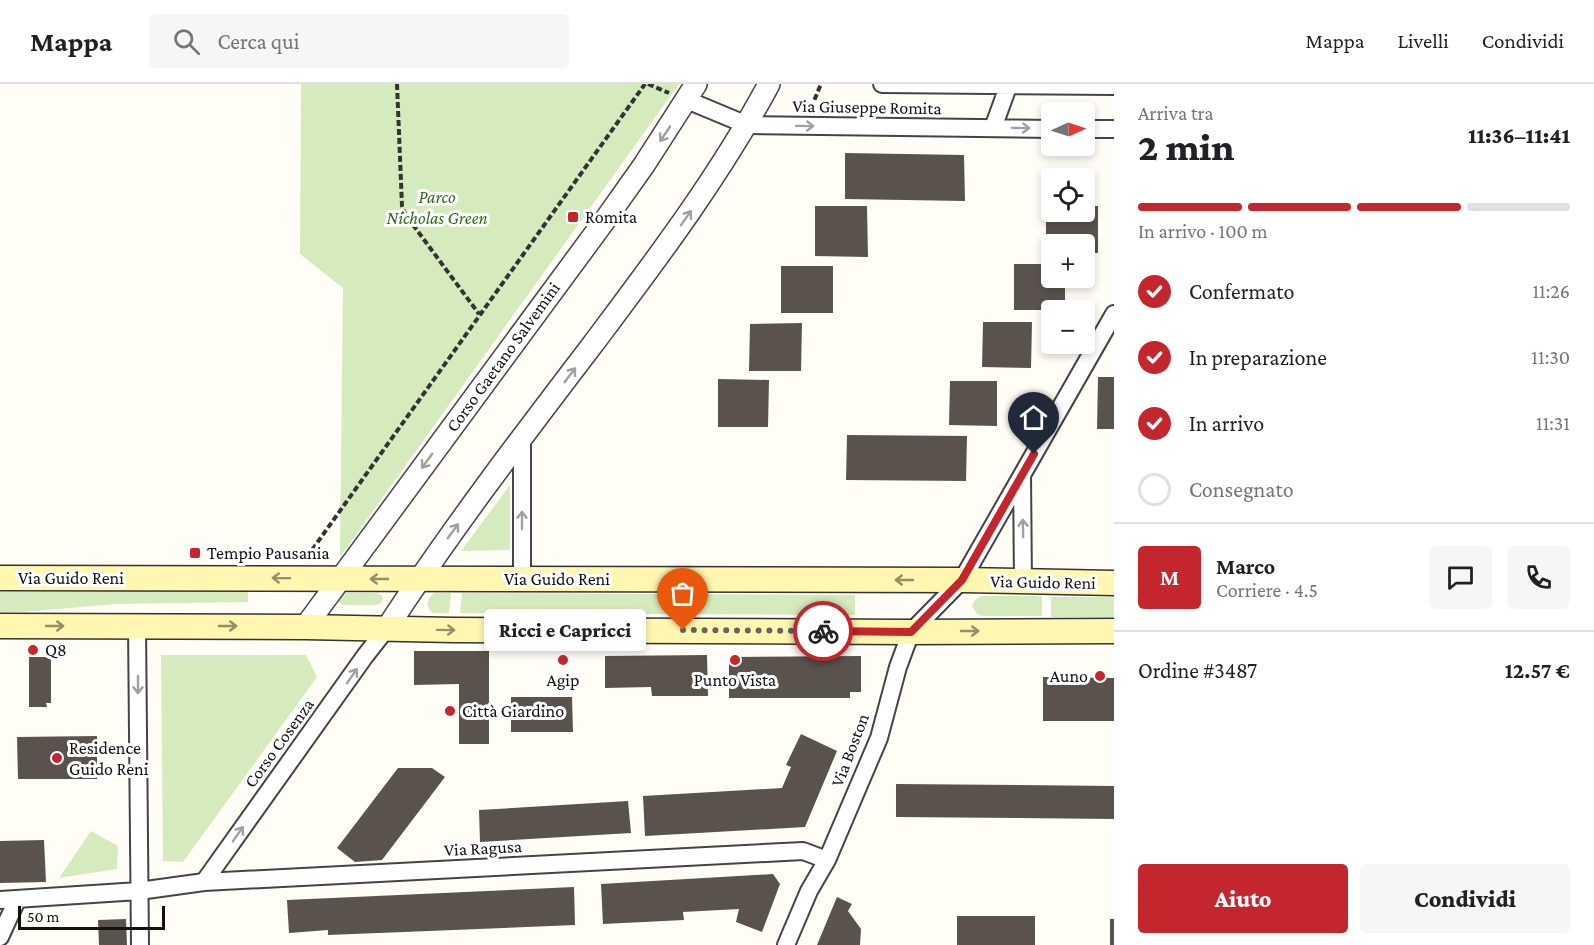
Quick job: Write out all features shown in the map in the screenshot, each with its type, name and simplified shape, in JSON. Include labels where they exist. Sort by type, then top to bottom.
[{"type":"main road","name":"Via Guido Reni","points":[[0,578],[962,580],[1114,583]]},
{"type":"main road","points":[[0,626],[453,630],[1114,631]]},
{"type":"street","points":[[387,628],[419,579],[522,438],[670,241],[747,125],[769,84]]},
{"type":"street","name":"Via Giuseppe Romita","points":[[882,84],[1114,86]]},
{"type":"street","points":[[993,128],[1009,85]]},
{"type":"street","name":"Via Giuseppe Romita","points":[[691,92],[747,125],[1041,129]]},
{"type":"street","name":"Corso Gaetano Salvemini","points":[[306,627],[650,157],[691,92]]},
{"type":"street","points":[[1095,129],[1114,129]]},
{"type":"street","name":"Via Boston","points":[[786,945],[808,891],[827,860],[879,738],[898,667],[911,632],[962,580],[1114,314]]},
{"type":"street","points":[[522,438],[522,579]]},
{"type":"street","points":[[1022,474],[1023,583]]},
{"type":"street","points":[[137,626],[140,945]]},
{"type":"street","name":"Corso Cosenza","points":[[204,882],[387,628]]},
{"type":"street","name":"Via Ragusa","points":[[0,900],[140,891],[204,882],[804,851],[827,860]]},
{"type":"street","points":[[0,937],[17,900]]},
{"type":"path","points":[[397,84],[402,206],[405,214],[479,314]]},
{"type":"path","points":[[306,558],[645,84]]},
{"type":"path","points":[[803,126],[821,84]]},
{"type":"green space","name":"Parco Nicholas Green","points":[[301,84],[679,84],[340,557],[343,288],[300,254]]},
{"type":"green space","points":[[510,485],[510,550],[461,551]]},
{"type":"green space","points":[[0,592],[248,592],[248,602],[116,604],[0,612]]},
{"type":"green space","points":[[343,593],[377,593],[383,599],[377,605],[343,605],[337,598]]},
{"type":"green space","points":[[434,593],[451,593],[449,613],[433,613],[430,610],[429,598]]},
{"type":"green space","points":[[462,593],[855,595],[855,615],[460,613]]},
{"type":"green space","points":[[983,596],[1042,596],[1042,616],[982,616],[977,614],[972,606]]},
{"type":"green space","points":[[1051,597],[1114,597],[1114,617],[1051,617]]},
{"type":"green space","points":[[161,655],[306,655],[317,677],[183,862],[163,861]]},
{"type":"green space","points":[[91,831],[118,846],[117,869],[59,878]]},
{"type":"building","points":[[845,153],[964,155],[965,201],[845,199]]},
{"type":"building","points":[[815,206],[867,206],[868,257],[815,256]]},
{"type":"building","points":[[1095,206],[1098,206],[1098,253],[1095,253],[1095,234],[1046,234],[1046,222],[1095,222]]},
{"type":"building","points":[[1014,264],[1041,264],[1041,288],[1065,288],[1065,300],[1041,300],[1041,310],[1014,310]]},
{"type":"building","points":[[781,266],[833,266],[833,313],[781,313]]},
{"type":"building","points":[[983,322],[1032,322],[1031,368],[982,367]]},
{"type":"building","points":[[802,323],[801,371],[749,371],[750,324]]},
{"type":"building","points":[[1098,377],[1114,377],[1114,429],[1097,429]]},
{"type":"building","points":[[718,379],[769,380],[768,427],[718,427]]},
{"type":"building","points":[[950,381],[997,381],[997,426],[949,425]]},
{"type":"building","points":[[847,435],[967,436],[966,481],[846,480]]},
{"type":"building","points":[[414,651],[489,651],[489,744],[459,744],[459,684],[414,685]]},
{"type":"building","points":[[707,655],[708,696],[652,696],[651,687],[605,688],[605,656]]},
{"type":"building","points":[[861,656],[861,692],[850,692],[850,698],[729,698],[729,657]]},
{"type":"building","points":[[29,657],[51,657],[51,703],[46,703],[47,707],[29,707]]},
{"type":"building","points":[[1043,677],[1114,678],[1114,721],[1043,721]]},
{"type":"building","points":[[511,697],[572,697],[573,732],[511,732]]},
{"type":"building","points":[[801,734],[837,751],[805,827],[645,836],[643,796],[782,788],[791,767],[786,765]]},
{"type":"building","name":"Residence Guido Reni","points":[[97,736],[97,779],[18,779],[17,737]]},
{"type":"building","points":[[398,768],[432,768],[445,777],[382,860],[355,862],[337,848]]},
{"type":"building","points":[[896,784],[1114,786],[1114,819],[896,817]]},
{"type":"building","points":[[628,801],[631,833],[480,842],[479,810]]},
{"type":"building","points":[[44,840],[46,882],[0,883],[0,841]]},
{"type":"building","points":[[773,874],[780,884],[762,932],[736,922],[739,909],[683,912],[684,920],[603,924],[601,884]]},
{"type":"building","points":[[574,887],[575,925],[328,935],[328,930],[289,933],[287,900]]},
{"type":"building","points":[[837,897],[852,904],[848,911],[861,929],[860,945],[817,945]]},
{"type":"building","points":[[957,916],[1035,916],[1035,945],[957,945]]},
{"type":"building","points":[[126,919],[127,945],[99,945],[98,920]]},
{"type":"building","points":[[1110,919],[1114,919],[1114,945],[1110,945]]},
{"type":"way so far","points":[[683,630],[823,631]]},
{"type":"place","name":"Romita","points":[[573,217]]},
{"type":"place","name":"Tempio Pausania","points":[[195,553]]},
{"type":"place","name":"Ricci e Capricci","points":[[683,630]]},
{"type":"place","name":"Q8","points":[[33,650]]},
{"type":"place","name":"Agip","points":[[563,660]]},
{"type":"place","name":"Punto Vista","points":[[735,660]]},
{"type":"place","name":"Auno","points":[[1100,676]]},
{"type":"place","name":"Città Giardino","points":[[450,711]]},
{"type":"place","name":"Residence Guido Reni","points":[[57,758]]},
{"type":"route","points":[[823,631],[911,632],[962,580],[1034,454]]}]
